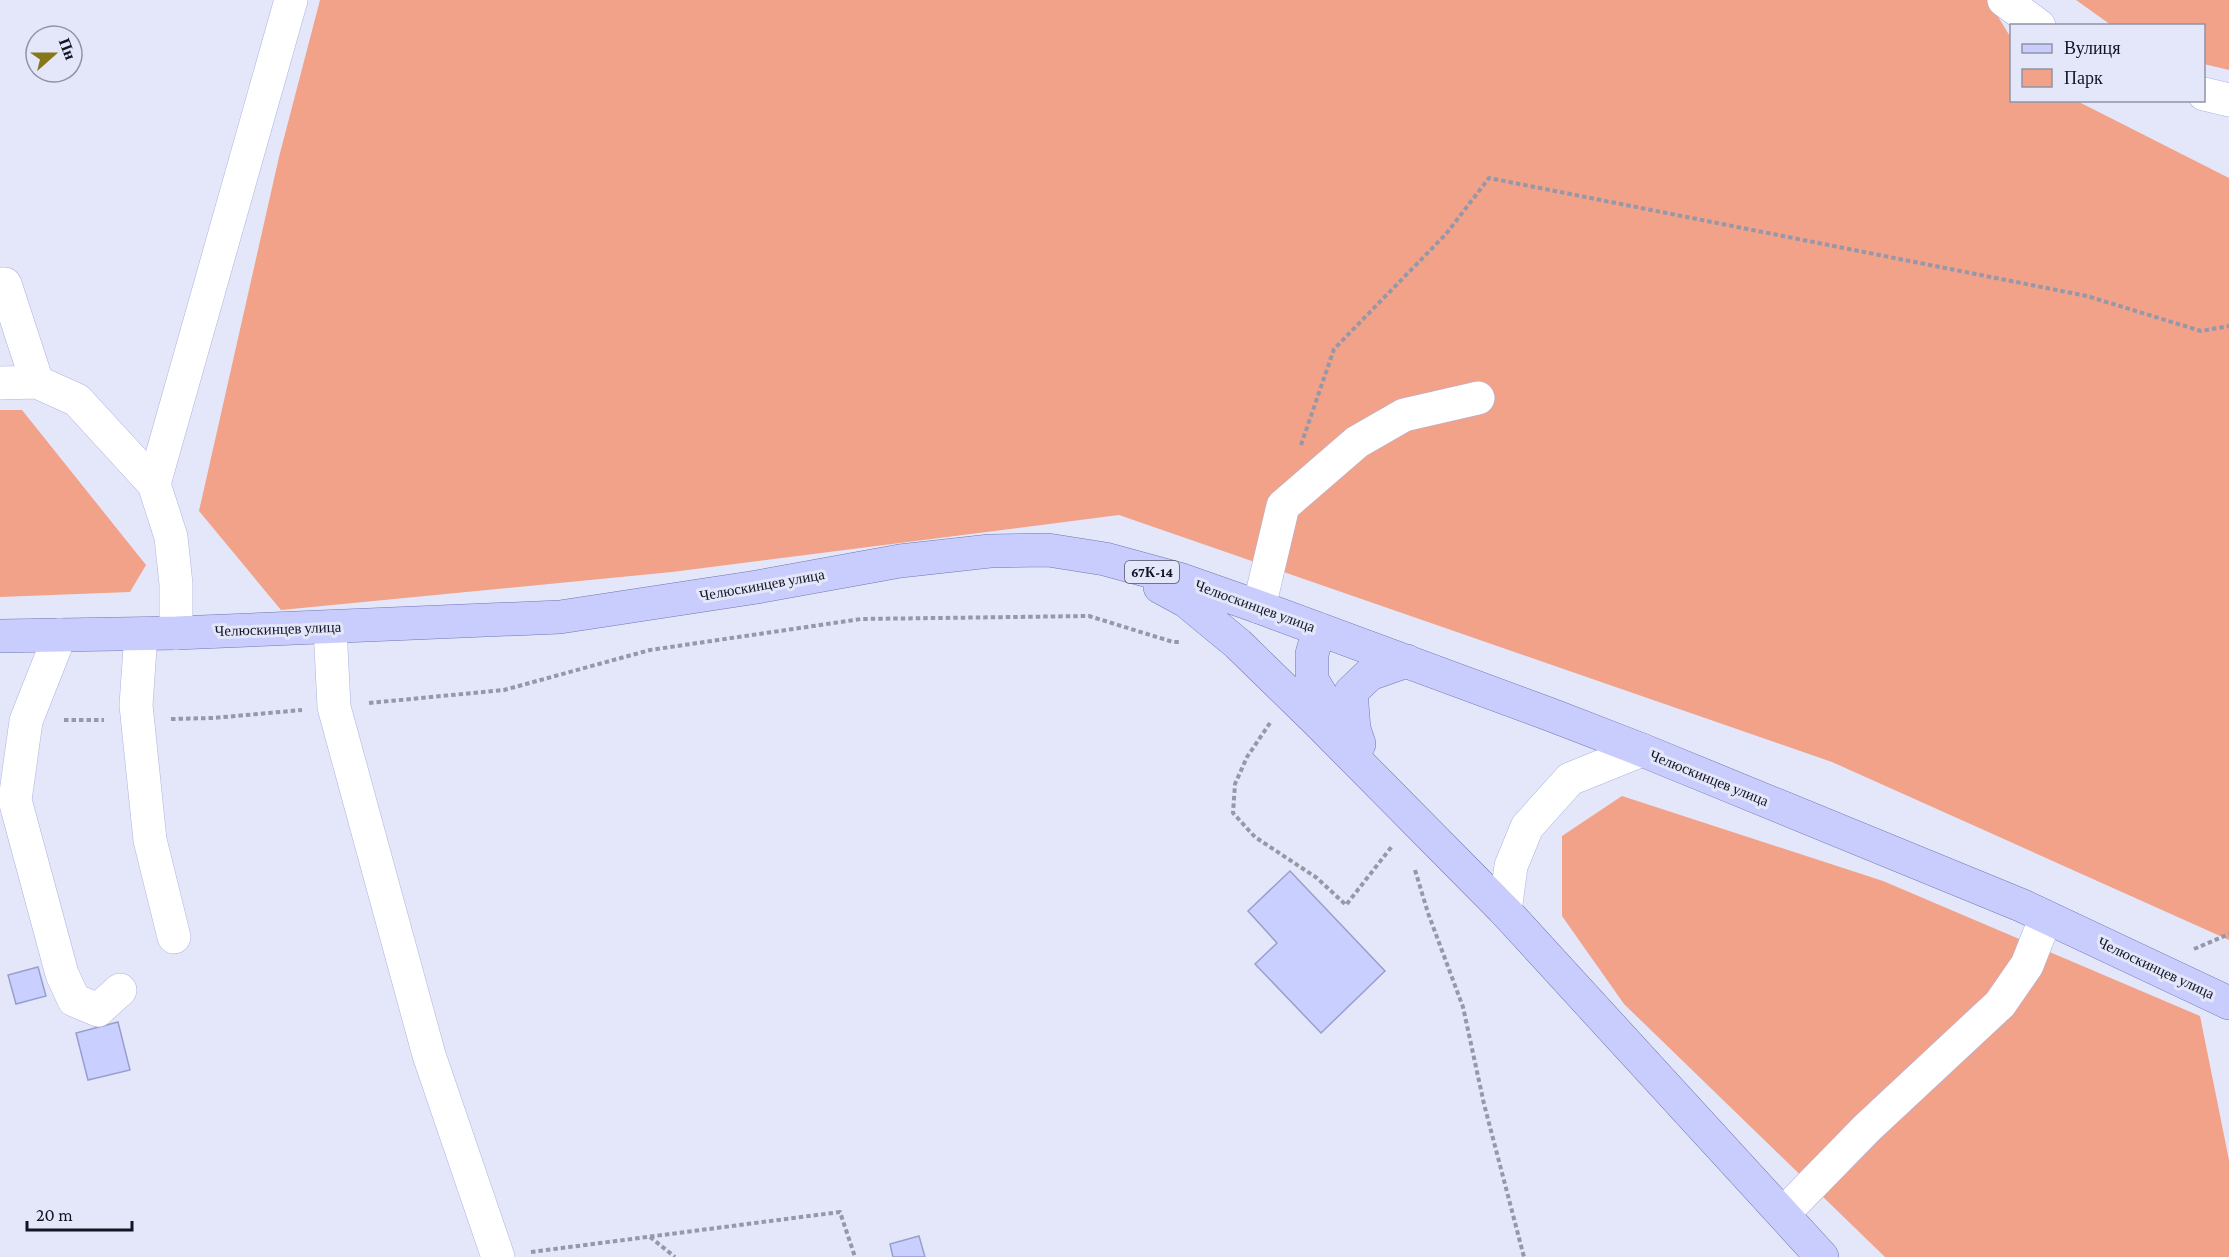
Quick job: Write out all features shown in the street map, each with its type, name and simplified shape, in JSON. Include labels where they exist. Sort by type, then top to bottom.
[{"type":"main road","name":"Челюскинцев улица","points":[[0,636],[176,633],[560,618],[757,587],[900,561],[990,551],[1048,550],[1105,559],[1182,580],[1259,607],[1642,750],[2023,906],[2229,1003]]},
{"type":"main road","points":[[1105,559],[1186,601],[1238,644],[1295,699],[1505,911],[1822,1257]]},
{"type":"main road","points":[[1319,629],[1312,654],[1312,680],[1369,774]]},
{"type":"main road","points":[[1369,774],[1353,729],[1351,692],[1370,674],[1407,661]]},
{"type":"street","points":[[154,484],[291,0]]},
{"type":"street","points":[[2004,0],[2036,24]]},
{"type":"street","points":[[2205,94],[2229,100]]},
{"type":"street","points":[[0,284],[5,284],[37,382]]},
{"type":"street","points":[[0,383],[37,382],[77,400],[154,484],[171,537],[176,584],[176,633]]},
{"type":"street","points":[[1259,607],[1283,506],[1357,442],[1404,415],[1478,398]]},
{"type":"street","points":[[330,627],[334,706],[429,1055],[498,1256]]},
{"type":"street","points":[[141,634],[136,705],[150,840],[174,938]]},
{"type":"street","points":[[60,635],[26,721],[15,800],[62,974],[74,1000],[98,1010],[120,990]]},
{"type":"street","points":[[1505,911],[1511,866],[1527,827],[1570,779],[1642,750]]},
{"type":"street","points":[[1783,1214],[1867,1128],[2000,1004],[2026,965],[2046,917]]},
{"type":"path","points":[[1299,453],[1334,349],[1446,234],[1489,178],[2087,296],[2201,331],[2229,326]]},
{"type":"path","points":[[26,721],[213,718],[504,690],[650,650],[861,619],[1089,616],[1173,642],[1184,642]]},
{"type":"path","points":[[1295,699],[1266,727],[1247,757],[1235,784],[1233,813],[1255,837],[1317,878],[1346,905],[1380,864],[1412,817]]},
{"type":"path","points":[[1412,817],[1409,849],[1428,913],[1463,1007],[1524,1257]]},
{"type":"path","points":[[498,1256],[840,1212],[855,1257]]},
{"type":"path","points":[[650,1238],[675,1257]]},
{"type":"green space","points":[[320,0],[1988,0],[2010,36],[2010,102],[2079,102],[2229,178],[2229,940],[1832,762],[1119,515],[672,572],[281,610],[199,511],[279,157]]},
{"type":"green space","points":[[2076,0],[2229,0],[2229,70],[2205,64],[2205,24],[2110,24]]},
{"type":"green space","points":[[0,410],[22,410],[146,565],[130,592],[0,597]]},
{"type":"green space","points":[[1622,796],[1883,881],[2200,1016],[2229,1160],[2229,1257],[1885,1257],[1624,1004],[1562,916],[1562,836]]},
{"type":"building","points":[[1290,871],[1385,971],[1321,1033],[1255,964],[1277,943],[1248,911]]},
{"type":"building","points":[[38,967],[46,996],[16,1004],[8,975]]},
{"type":"building","points":[[118,1022],[130,1070],[88,1080],[76,1033]]},
{"type":"building","points":[[919,1236],[925,1257],[893,1257],[890,1244]]}]
